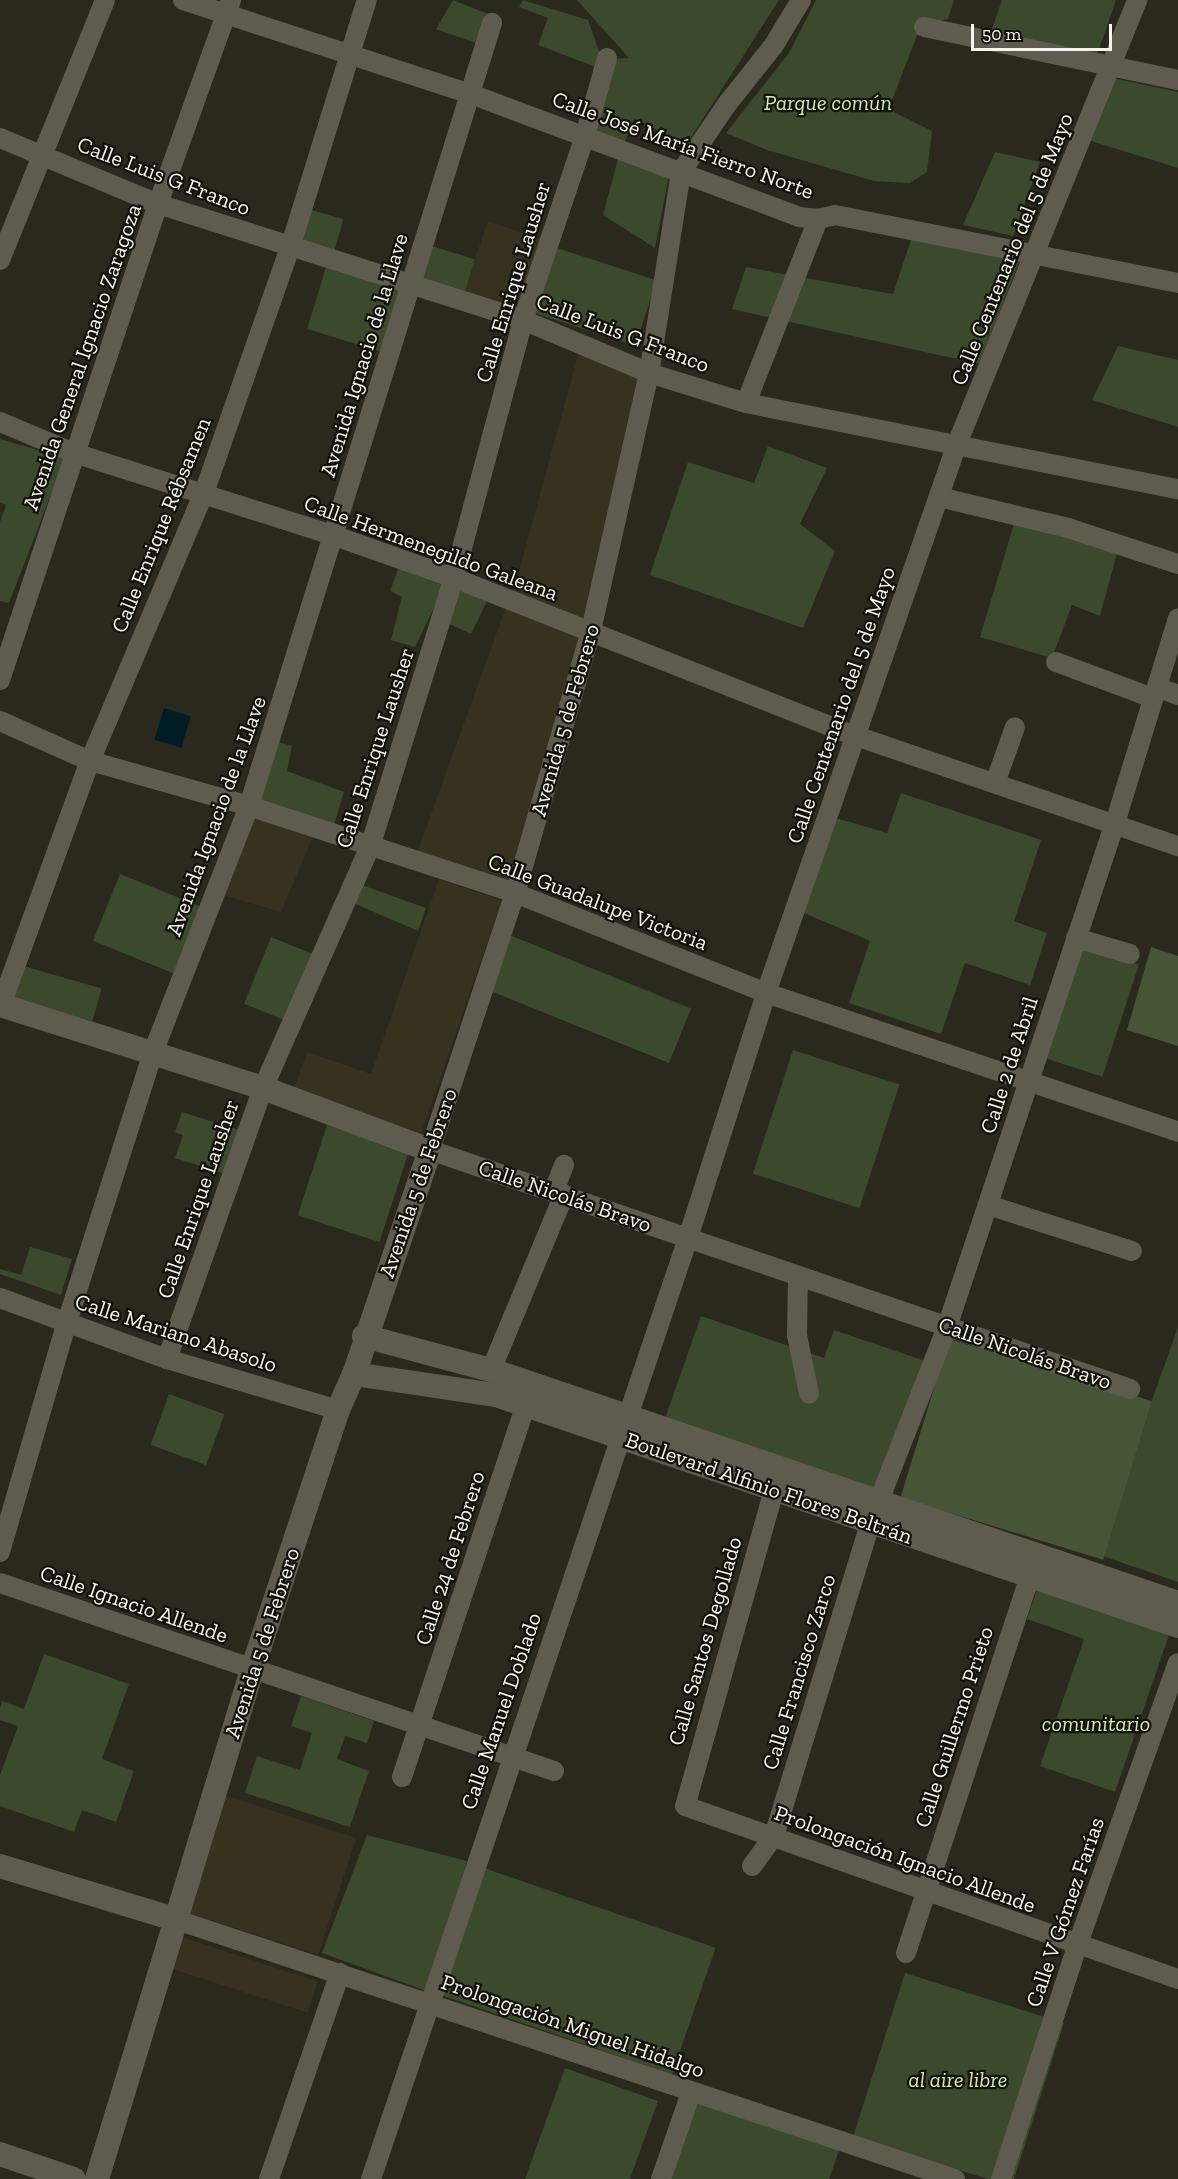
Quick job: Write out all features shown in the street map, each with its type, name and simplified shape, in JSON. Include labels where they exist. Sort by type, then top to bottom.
[{"type":"street","points":[[0,260],[105,0]]},
{"type":"street","name":"Calle José María Fierro Norte","points":[[183,0],[228,8],[350,57],[468,93],[799,217],[818,219],[835,215],[1178,283]]},
{"type":"street","name":"Calle Enrique Rébsamen","points":[[1,1005],[90,760],[204,493],[290,248],[367,0]]},
{"type":"street","points":[[681,172],[728,104],[774,45],[801,0]]},
{"type":"street","name":"Calle Centenario del 5 de Mayo","points":[[622,1427],[688,1238],[766,993],[957,444],[1036,254],[1137,0]]},
{"type":"street","name":"Avenida General Ignacio Zaragoza","points":[[0,680],[158,204],[228,8]]},
{"type":"street","name":"Avenida Ignacio de la Llave","points":[[0,1552],[67,1322],[152,1055],[249,806],[335,536],[468,93],[492,23]]},
{"type":"street","points":[[924,27],[1113,64],[1178,80]]},
{"type":"street","name":"Calle Enrique Lausher","points":[[167,1359],[263,1088],[370,847],[454,578],[523,320],[585,136],[606,58]]},
{"type":"street","name":"Calle Luis G Franco","points":[[0,138],[158,204],[290,248],[523,320],[649,373],[746,403],[1178,489]]},
{"type":"street","name":"Avenida 5 de Febrero","points":[[97,2179],[252,1670],[338,1410],[354,1374],[364,1336],[430,1150],[515,893],[590,634],[649,373],[681,172]]},
{"type":"street","points":[[746,403],[818,219]]},
{"type":"street","name":"Calle Hermenegildo Galeana","points":[[0,422],[74,453],[335,536],[454,578],[590,634],[856,736],[1178,846]]},
{"type":"street","points":[[939,496],[1068,528],[1178,564]]},
{"type":"street","name":"Calle 2 de Abril","points":[[874,1512],[947,1327],[1115,823],[1178,618]]},
{"type":"street","points":[[1056,662],[1155,692],[1178,695]]},
{"type":"street","name":"Calle Guadalupe Victoria","points":[[0,721],[90,760],[249,806],[515,893],[766,993],[1178,1132]]},
{"type":"street","points":[[995,783],[1015,727]]},
{"type":"street","points":[[1076,938],[1130,954]]},
{"type":"street","name":"Calle Nicolás Bravo","points":[[1,1005],[152,1055],[263,1088],[430,1150],[1130,1389]]},
{"type":"street","points":[[491,1370],[559,1193],[564,1165]]},
{"type":"street","points":[[988,1204],[1132,1251]]},
{"type":"street","points":[[798,1276],[796,1335],[809,1394]]},
{"type":"street","name":"Calle Mariano Abasolo","points":[[0,1298],[167,1359],[338,1410]]},
{"type":"street","name":"Boulevard Alfinio Flores Beltrán","points":[[364,1336],[491,1370],[774,1490],[874,1512],[1029,1578],[1075,1581],[1178,1603]]},
{"type":"street","name":"Boulevard Alfinio Flores Beltrán","points":[[354,1374],[496,1395],[526,1405],[622,1427],[1075,1581],[1178,1626]]},
{"type":"street","name":"Calle 24 de Febrero","points":[[402,1777],[526,1405]]},
{"type":"street","name":"Calle Manuel Doblado","points":[[371,2179],[622,1427]]},
{"type":"street","name":"Calle Santos Degollado","points":[[685,1806],[774,1490]]},
{"type":"street","name":"Calle Francisco Zarco","points":[[752,1866],[774,1836],[874,1512]]},
{"type":"street","name":"Calle Guillermo Prieto","points":[[906,1953],[1029,1578]]},
{"type":"street","name":"Calle Ignacio Allende","points":[[0,1583],[252,1670]]},
{"type":"street","name":"Calle V Gómez Farías","points":[[1001,2179],[1077,1946],[1178,1663]]},
{"type":"street","points":[[252,1670],[554,1771]]},
{"type":"street","name":"Prolongación Ignacio Allende","points":[[685,1806],[1077,1946],[1178,1979]]},
{"type":"street","points":[[0,1866],[174,1920]]},
{"type":"street","name":"Prolongación Miguel Hidalgo","points":[[174,1920],[431,2002],[691,2093],[955,2179]]},
{"type":"street","points":[[269,2179],[340,1972]]},
{"type":"street","points":[[661,2179],[691,2093]]},
{"type":"street","points":[[0,2154],[74,2179]]},
{"type":"shaded area","points":[[488,221],[546,241],[521,313],[463,293]]},
{"type":"shaded area","points":[[579,352],[642,375],[585,624],[513,593]]},
{"type":"shaded area","points":[[506,607],[582,637],[508,883],[417,853]]},
{"type":"shaded area","points":[[252,812],[315,832],[281,912],[219,894]]},
{"type":"shaded area","points":[[439,879],[502,901],[421,1133],[294,1089],[307,1052],[371,1074]]},
{"type":"shaded area","points":[[224,1795],[356,1838],[318,1955],[186,1912]]},
{"type":"shaded area","points":[[175,1935],[318,1981],[307,2013],[165,1966]]},
{"type":"green space","points":[[453,0],[493,16],[481,45],[436,29]]},
{"type":"green space","points":[[523,0],[588,20],[601,57],[598,68],[538,45],[548,18],[519,7]]},
{"type":"green space","points":[[577,0],[779,0],[686,145],[634,118],[623,147],[588,133],[611,59],[629,58]]},
{"type":"green space","name":"Parque común","points":[[816,0],[954,0],[948,19],[921,25],[891,103],[894,112],[932,131],[927,172],[910,183],[874,181],[767,150],[726,133],[789,53]]},
{"type":"green space","points":[[1002,0],[1116,0],[1097,55],[991,32]]},
{"type":"green space","points":[[1112,78],[1178,92],[1178,168],[1088,140]]},
{"type":"green space","points":[[995,152],[1040,162],[1013,236],[963,225]]},
{"type":"green space","points":[[618,159],[669,175],[655,248],[603,215]]},
{"type":"green space","points":[[305,208],[343,219],[334,254],[295,243]]},
{"type":"green space","points":[[912,237],[1019,262],[979,364],[732,309],[746,267],[893,294]]},
{"type":"green space","points":[[425,244],[475,259],[464,294],[414,278]]},
{"type":"green space","points":[[551,246],[657,280],[635,346],[530,312]]},
{"type":"green space","points":[[327,264],[404,287],[384,352],[307,329]]},
{"type":"green space","points":[[1118,346],[1178,360],[1178,427],[1092,400]]},
{"type":"green space","points":[[0,439],[65,458],[9,603],[0,601],[0,522],[6,505],[0,502]]},
{"type":"green space","points":[[768,446],[827,468],[800,524],[835,551],[803,628],[650,575],[688,462],[754,483]]},
{"type":"green space","points":[[1016,517],[1119,546],[1100,616],[1072,605],[1052,658],[980,637]]},
{"type":"green space","points":[[400,564],[447,580],[415,647],[391,640],[402,597],[390,591]]},
{"type":"green space","points":[[455,584],[489,597],[471,634],[443,621]]},
{"type":"green space","points":[[275,741],[292,746],[287,771],[344,792],[333,828],[259,799]]},
{"type":"green space","points":[[901,793],[1041,840],[1014,921],[1047,933],[1030,985],[965,963],[941,1034],[849,1003],[870,941],[804,913],[836,818],[887,833]]},
{"type":"green space","points":[[120,874],[205,908],[178,975],[93,941]]},
{"type":"green space","points":[[359,884],[426,908],[418,931],[351,902]]},
{"type":"green space","points":[[502,932],[691,1008],[669,1063],[480,987]]},
{"type":"green space","points":[[271,937],[317,956],[290,1022],[244,1004]]},
{"type":"green space","points":[[1079,945],[1139,964],[1102,1077],[1043,1057]]},
{"type":"green space","points":[[1151,947],[1178,956],[1178,1046],[1127,1030]]},
{"type":"green space","points":[[20,965],[102,988],[92,1021],[11,998]]},
{"type":"green space","points":[[793,1050],[900,1085],[859,1208],[753,1174]]},
{"type":"green space","points":[[182,1112],[239,1130],[225,1174],[175,1158],[183,1135],[175,1132]]},
{"type":"green space","points":[[327,1125],[409,1152],[379,1242],[298,1215]]},
{"type":"green space","points":[[30,1247],[72,1259],[61,1295],[0,1274],[0,1269],[21,1275]]},
{"type":"green space","points":[[701,1316],[824,1358],[834,1330],[931,1363],[882,1502],[662,1427]]},
{"type":"green space","points":[[1178,1327],[1178,1582],[1097,1554]]},
{"type":"green space","points":[[949,1339],[1152,1401],[1103,1560],[900,1498]]},
{"type":"green space","points":[[169,1394],[224,1414],[206,1465],[151,1445]]},
{"type":"green space","name":"comunitario","points":[[1037,1590],[1169,1635],[1115,1792],[1040,1766],[1084,1639],[1027,1619]]},
{"type":"green space","points":[[44,1654],[129,1684],[102,1759],[134,1771],[116,1822],[82,1810],[74,1832],[0,1806],[0,1775],[18,1726],[0,1720],[2,1701],[24,1709]]},
{"type":"green space","points":[[301,1696],[374,1721],[367,1743],[345,1736],[337,1759],[369,1771],[350,1827],[245,1793],[257,1756],[300,1770],[312,1733],[291,1726]]},
{"type":"green space","points":[[367,1835],[467,1861],[429,1992],[322,1953]]},
{"type":"green space","points":[[484,1868],[716,1948],[672,2074],[440,1995]]},
{"type":"green space","name":"al aire libre","points":[[905,1973],[1064,2023],[1014,2179],[988,2179],[853,2137]]},
{"type":"green space","points":[[565,2068],[658,2101],[630,2179],[525,2179]]},
{"type":"green space","points":[[695,2099],[840,2148],[829,2179],[664,2179]]},
{"type":"water","points":[[164,708],[191,716],[181,748],[154,740]]}]
